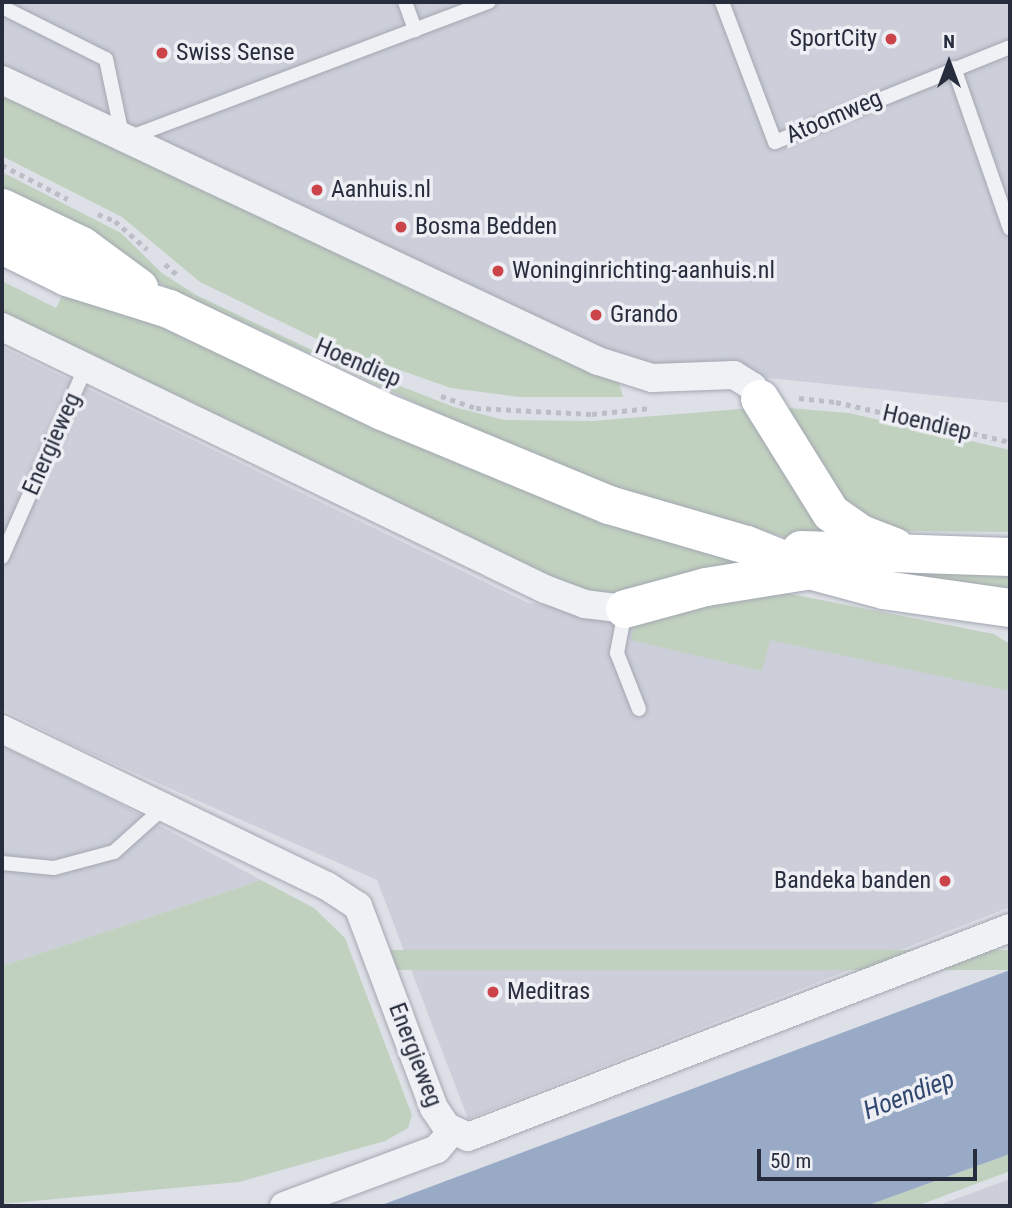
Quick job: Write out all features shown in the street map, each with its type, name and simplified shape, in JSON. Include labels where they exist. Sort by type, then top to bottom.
[{"type":"main road","name":"Hoendiep","points":[[2,208],[178,296],[382,411],[532,476],[634,513],[747,545],[808,570],[966,605],[1010,608]]},
{"type":"main road","name":"Hoendiep","points":[[2,244],[68,276],[178,296]]},
{"type":"main road","points":[[760,399],[831,513],[876,541],[934,556]]},
{"type":"main road","name":"Hoendiep","points":[[747,545],[934,556],[1010,557]]},
{"type":"main road","points":[[625,609],[706,587],[808,570]]},
{"type":"main road","points":[[966,605],[1010,627]]},
{"type":"street","points":[[2,80],[123,141],[598,361],[652,378],[734,375],[753,387],[760,399]]},
{"type":"street","points":[[2,327],[545,589],[585,604],[625,609]]},
{"type":"street","name":"Energieweg","points":[[2,729],[327,886],[358,906],[434,1108],[452,1131],[468,1137],[1010,928]]},
{"type":"street","points":[[284,1206],[437,1149],[452,1131]]},
{"type":"lane","points":[[405,2],[415,30]]},
{"type":"lane","points":[[2,7],[106,59],[123,141],[489,2]]},
{"type":"lane","name":"Atoomweg","points":[[722,2],[775,142],[1010,47]]},
{"type":"lane","points":[[954,68],[1010,229]]},
{"type":"lane","name":"Energieweg","points":[[2,557],[85,369]]},
{"type":"lane","points":[[625,609],[617,653],[639,709]]},
{"type":"lane","points":[[2,863],[54,868],[114,852],[163,808]]},
{"type":"path","points":[[2,165],[72,201]]},
{"type":"path","points":[[96,213],[114,221],[149,250]]},
{"type":"path","points":[[159,258],[178,296]]},
{"type":"path","points":[[437,394],[476,408],[592,414],[654,408]]},
{"type":"path","name":"Hoendiep","points":[[760,399],[836,402],[1010,442]]},
{"type":"shaded area","points":[[2,2],[1010,2],[1010,403],[769,378],[640,383],[2,81]]},
{"type":"shaded area","points":[[2,347],[528,603],[768,633],[1010,678],[1010,907],[468,1119],[377,880],[81,749],[2,709]]},
{"type":"shaded area","points":[[2,746],[105,796],[261,880],[2,966]]},
{"type":"shaded area","points":[[1010,1179],[1010,1206],[936,1206]]},
{"type":"green space","points":[[6,91],[619,383],[623,397],[519,397],[451,388],[331,346],[200,282],[122,217],[2,156],[2,101]]},
{"type":"green space","points":[[2,172],[121,233],[162,273],[196,295],[331,359],[454,407],[504,420],[592,421],[753,408],[837,528],[795,540],[599,484],[511,447],[168,288],[95,243],[2,197]]},
{"type":"green space","points":[[2,281],[56,308],[63,294],[108,305],[750,564],[668,591],[587,598],[2,316]]},
{"type":"green space","points":[[777,407],[849,413],[1010,450],[1010,532],[905,531],[844,508]]},
{"type":"green space","points":[[840,562],[1010,568],[1010,596]]},
{"type":"green space","points":[[765,589],[994,634],[1010,644],[1010,691],[770,640],[762,671],[631,640],[635,620]]},
{"type":"green space","points":[[261,880],[314,908],[345,938],[412,1115],[408,1128],[385,1141],[239,1182],[2,1204],[2,966]]},
{"type":"green space","points":[[369,950],[1010,950],[1010,970],[369,970]]},
{"type":"green space","points":[[1010,1154],[1010,1171],[917,1206],[866,1206]]},
{"type":"water","points":[[1010,970],[1010,1154],[866,1206],[379,1206]]},
{"type":"place","name":"SportCity","points":[[891,39]]},
{"type":"place","name":"Swiss Sense","points":[[162,53]]},
{"type":"place","name":"Aanhuis.nl","points":[[317,190]]},
{"type":"place","name":"Bosma Bedden","points":[[401,227]]},
{"type":"place","name":"Woninginrichting-aanhuis.nl","points":[[498,271]]},
{"type":"place","name":"Grando","points":[[596,315]]},
{"type":"place","name":"Bandeka banden","points":[[945,881]]},
{"type":"place","name":"Meditras","points":[[493,992]]}]
